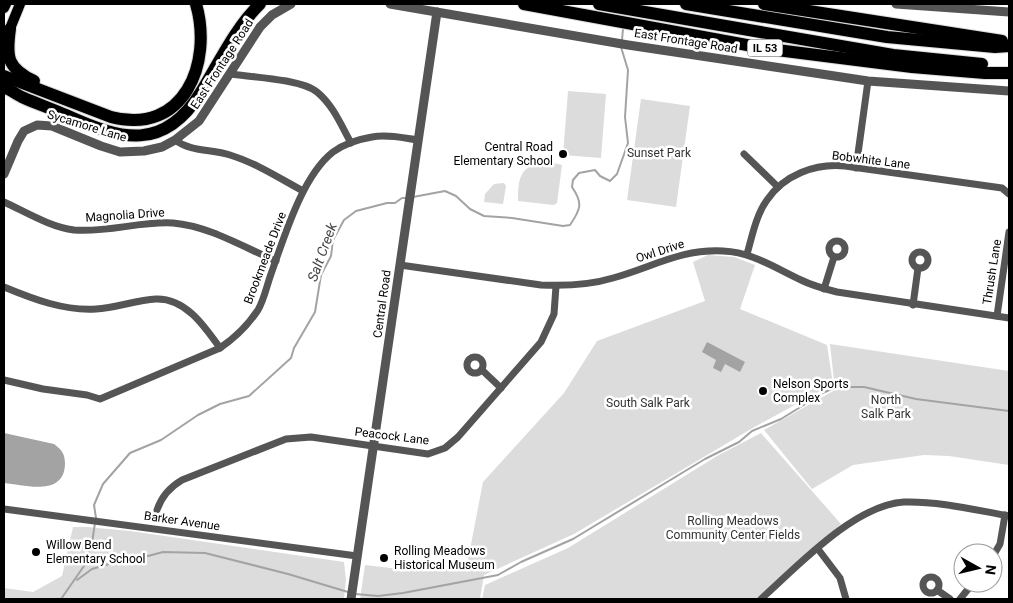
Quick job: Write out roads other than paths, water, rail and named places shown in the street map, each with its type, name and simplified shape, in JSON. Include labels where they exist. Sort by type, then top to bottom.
[{"type":"highway","points":[[4,76],[112,117],[138,121],[156,117],[175,105],[191,83],[198,62],[201,31],[196,4]]},
{"type":"highway","points":[[4,87],[88,126],[112,134],[133,136],[158,132],[176,122],[193,105],[238,32],[260,4]]},
{"type":"highway","name":"IL 53","points":[[524,4],[769,49],[912,67],[1009,73]]},
{"type":"highway","name":"IL 53","points":[[599,4],[893,55],[1009,67]]},
{"type":"highway","points":[[686,4],[887,37],[995,47],[1009,44]]},
{"type":"highway","points":[[764,4],[922,27],[1009,44]]},
{"type":"highway","points":[[10,29],[8,54],[13,67],[24,76],[62,92],[83,105]]},
{"type":"highway","points":[[4,95],[22,97]]},
{"type":"main road","points":[[4,8],[6,4]]},
{"type":"main road","points":[[4,44],[20,4]]},
{"type":"street","name":"East Frontage Road","points":[[174,140],[199,120],[260,27],[272,15],[291,4]]},
{"type":"street","name":"East Frontage Road","points":[[390,4],[612,42],[868,81],[1009,91]]},
{"type":"street","points":[[896,4],[976,7],[1009,12]]},
{"type":"street","name":"Central Road","points":[[352,595],[437,12]]},
{"type":"street","points":[[230,74],[295,83],[316,91],[331,106],[350,143]]},
{"type":"street","points":[[856,168],[868,81]]},
{"type":"street","name":"Sycamore Lane","points":[[4,174],[24,131],[44,124],[120,152],[144,151],[162,146],[174,140]]},
{"type":"street","name":"Brookmeade Drive","points":[[4,380],[100,399],[220,348],[246,325],[259,308],[303,191],[315,172],[333,152],[350,143],[372,137],[393,136],[418,140]]},
{"type":"street","points":[[174,140],[189,148],[228,154],[246,160],[303,191]]},
{"type":"street","points":[[744,154],[778,187]]},
{"type":"street","name":"Bobwhite Lane","points":[[747,254],[766,200],[778,187],[802,171],[813,167],[830,165],[1002,188],[1009,194]]},
{"type":"street","name":"Magnolia Drive","points":[[4,202],[48,223],[74,230],[152,223],[174,223],[194,227],[276,261]]},
{"type":"street","name":"Thrush Lane","points":[[997,316],[1009,232]]},
{"type":"street","name":"Owl Drive","points":[[400,265],[556,286],[611,279],[686,253],[722,251],[747,254],[824,289],[913,305],[1009,318]]},
{"type":"street","points":[[824,289],[834,257]]},
{"type":"street","points":[[913,305],[918,268]]},
{"type":"street","name":"Peacock Lane","points":[[156,510],[165,495],[175,484],[286,439],[311,437],[428,454],[438,451],[458,437],[541,342],[554,314],[556,286]]},
{"type":"street","points":[[4,287],[35,300],[67,308],[96,309],[158,299],[178,304],[200,321],[220,348]]},
{"type":"street","points":[[482,370],[501,388]]},
{"type":"street","points":[[761,599],[846,526],[875,509],[903,502],[936,504],[1007,515],[1000,543]]},
{"type":"street","name":"Barker Avenue","points":[[4,509],[357,556]]},
{"type":"street","points":[[818,549],[840,578],[845,590],[846,599]]},
{"type":"street","points":[[937,590],[950,599]]},
{"type":"waterway","name":"Salt Creek","points":[[622,40],[623,29]]},
{"type":"waterway","name":"Salt Creek","points":[[413,197],[445,191],[456,196],[470,209],[484,216],[512,218],[563,226],[570,225],[579,206],[578,197],[572,187],[573,180],[579,173],[595,170],[600,176],[610,181],[617,174],[628,143],[625,117],[628,70],[621,47]]},
{"type":"waterway","name":"Salt Creek","points":[[96,518],[94,505],[103,484],[130,453],[161,440],[198,415],[220,404],[249,396],[291,358],[294,348],[315,312],[321,275],[331,256],[333,240],[344,220],[356,211],[387,203],[395,203],[402,198],[406,198]]},
{"type":"waterway","points":[[355,594],[378,596],[403,593],[498,575],[521,562],[573,539],[705,459],[739,442],[752,431],[781,419],[836,387],[864,387],[916,399],[1009,411]]},
{"type":"waterway","name":"Salt Creek","points":[[61,599],[84,566],[92,543],[95,523]]},
{"type":"waterway","points":[[77,580],[92,569],[139,555],[148,556],[163,552],[205,553],[288,574],[348,592]]},
{"type":"place","name":"Central Road Elementary School","points":[[563,154]]},
{"type":"place","name":"Nelson Sports Complex","points":[[763,391]]},
{"type":"place","name":"Willow Bend Elementary School","points":[[36,552]]},
{"type":"place","name":"Rolling Meadows Historical Museum","points":[[384,558]]},
{"type":"park label","name":"Sunset Park","points":[[659,153]]},
{"type":"park label","name":"South Salk Park","points":[[648,403]]},
{"type":"park label","name":"North Salk Park","points":[[886,407]]},
{"type":"park label","name":"Rolling Meadows Community Center Fields","points":[[733,528]]}]
